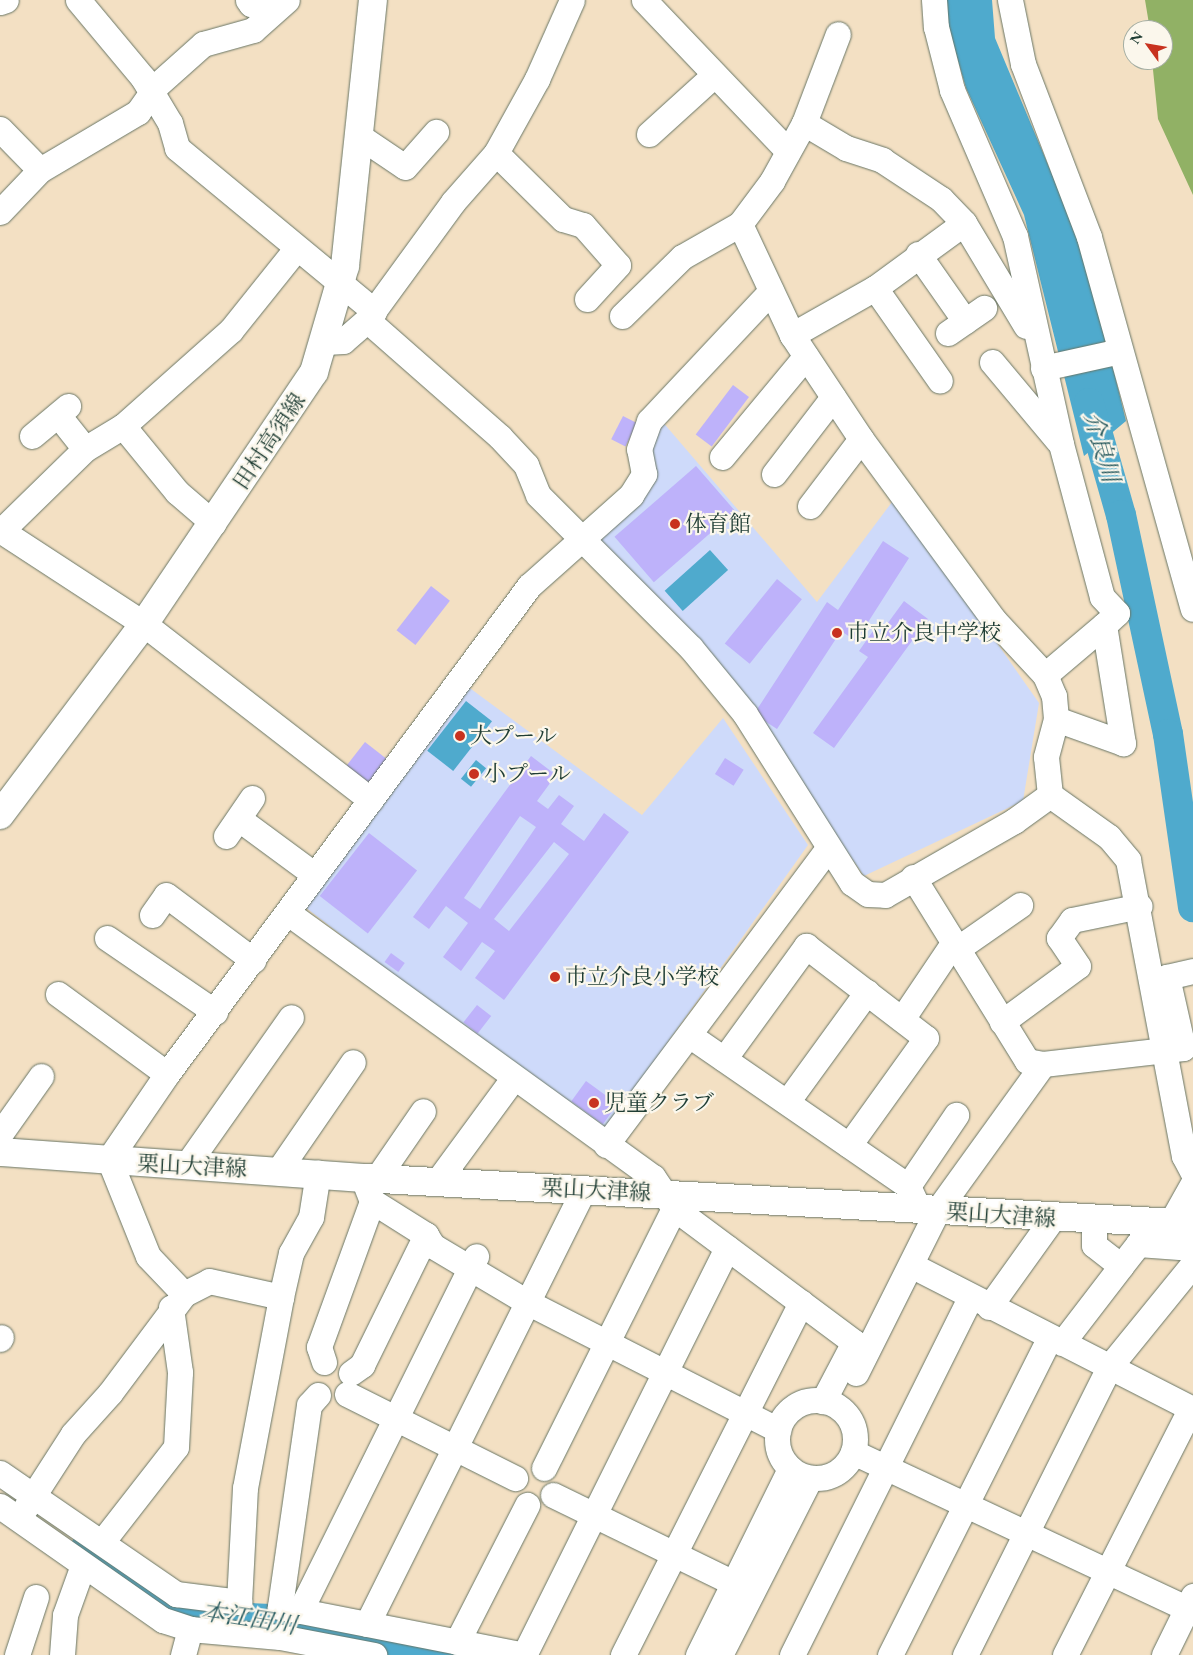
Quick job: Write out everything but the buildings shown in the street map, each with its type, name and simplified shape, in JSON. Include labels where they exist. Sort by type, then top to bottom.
[{"type":"main road","name":"田村高須線","points":[[0,815],[144,624],[296,403],[326,342],[341,285],[373,0]]},
{"type":"main road","name":"栗山大津線","points":[[0,1152],[186,1166],[318,1173],[371,1186],[437,1182],[583,1190],[669,1201],[921,1202],[1052,1219],[1181,1224]]},
{"type":"street","points":[[0,2],[6,0]]},
{"type":"street","points":[[78,0],[143,78],[152,96],[170,123],[177,148],[341,285],[370,316],[500,437],[526,465],[538,495],[580,540],[691,648],[744,714],[852,883],[868,894],[885,895],[913,877],[1014,821],[1050,795]]},
{"type":"street","points":[[248,0],[251,4],[259,0]]},
{"type":"street","points":[[0,212],[40,170],[95,141],[152,96],[157,85],[203,44],[253,30],[287,0]]},
{"type":"street","points":[[326,342],[343,341],[370,316],[453,202],[496,153],[536,80],[572,0]]},
{"type":"street","points":[[644,0],[713,76],[787,150]]},
{"type":"street","points":[[934,0],[936,27],[952,90],[1015,236],[1061,444],[1102,597],[1117,613],[1045,675]]},
{"type":"street","points":[[1010,0],[1023,64],[1089,237],[1114,352],[1193,609]]},
{"type":"street","points":[[622,316],[682,257],[740,224],[804,123],[838,34]]},
{"type":"street","points":[[649,134],[713,76]]},
{"type":"street","points":[[804,123],[846,148],[882,160],[941,199],[964,223],[1041,360]]},
{"type":"street","points":[[0,129],[40,170]]},
{"type":"street","points":[[359,136],[405,167],[436,132]]},
{"type":"street","points":[[496,153],[563,219],[583,225],[618,265],[587,300]]},
{"type":"street","points":[[792,335],[875,288],[918,254],[964,223]]},
{"type":"street","points":[[740,224],[792,335],[861,439],[993,619],[1045,675],[1054,696],[1056,719],[1046,757],[1050,795],[1119,847],[1136,882],[1164,1053],[1184,1156],[1193,1173]]},
{"type":"street","points":[[296,249],[230,330],[124,426],[84,449],[0,530],[144,624],[371,800]]},
{"type":"street","points":[[918,254],[966,320]]},
{"type":"street","points":[[875,288],[940,381]]},
{"type":"street","points":[[102,1542],[176,1447],[180,1372],[177,1301],[148,1256],[109,1159],[167,1074],[215,1012],[529,586],[630,495],[644,474],[639,449],[649,421],[771,291]]},
{"type":"street","points":[[1041,360],[1114,352]]},
{"type":"street","points":[[722,457],[806,356]]},
{"type":"street","points":[[992,362],[1061,444]]},
{"type":"street","points":[[774,474],[833,396]]},
{"type":"street","points":[[32,436],[63,410],[84,449]]},
{"type":"street","points":[[124,426],[177,492],[213,523]]},
{"type":"street","points":[[810,506],[861,439]]},
{"type":"street","points":[[1056,719],[1122,743],[1104,626]]},
{"type":"street","points":[[239,818],[315,875]]},
{"type":"street","points":[[606,1145],[828,848]]},
{"type":"street","points":[[913,877],[1027,1061],[1043,1064],[1164,1053],[1183,1048],[1180,974],[1145,883],[1136,882]]},
{"type":"street","points":[[152,915],[166,895],[253,960]]},
{"type":"street","points":[[902,1019],[955,946],[1020,905]]},
{"type":"street","points":[[1002,1022],[1078,966],[1058,938],[1072,920],[1140,906]]},
{"type":"street","points":[[288,913],[606,1145],[653,1177],[669,1201],[727,1248],[854,1342],[831,1405]]},
{"type":"street","points":[[107,938],[215,1012]]},
{"type":"street","points":[[724,1059],[806,946],[926,1038],[850,1145]]},
{"type":"street","points":[[787,1102],[867,992]]},
{"type":"street","points":[[58,994],[167,1074]]},
{"type":"street","points":[[186,1166],[291,1017]]},
{"type":"street","points":[[689,1035],[850,1145],[921,1202]]},
{"type":"street","points":[[278,1171],[353,1062]]},
{"type":"street","points":[[921,1202],[1043,1064]]},
{"type":"street","points":[[0,1134],[41,1076]]},
{"type":"street","points":[[437,1182],[514,1078]]},
{"type":"street","points":[[324,1362],[319,1347],[371,1186],[423,1111]]},
{"type":"street","points":[[831,1405],[911,1265],[921,1202],[956,1115]]},
{"type":"street","points":[[0,1473],[34,1494],[176,1594],[239,1602],[245,1488],[280,1296],[291,1253],[311,1217],[318,1173]]},
{"type":"street","points":[[1181,1224],[1193,1183]]},
{"type":"street","points":[[371,1186],[426,1235],[434,1246],[473,1262],[530,1296],[669,1365],[781,1424]]},
{"type":"street","points":[[367,1624],[583,1190]]},
{"type":"street","points":[[544,1468],[610,1336],[669,1201]]},
{"type":"street","points":[[792,1655],[883,1473],[979,1303],[1052,1219]]},
{"type":"street","points":[[1094,1221],[1094,1246],[1121,1266]]},
{"type":"street","points":[[426,1235],[362,1366],[349,1383],[330,1401],[318,1395],[312,1378],[324,1362],[338,1361],[349,1383],[396,1418],[516,1478]]},
{"type":"street","points":[[890,1655],[962,1513],[1056,1340],[1138,1244],[1193,1248]]},
{"type":"street","points":[[318,1395],[309,1405],[280,1607],[525,1655],[727,1248]]},
{"type":"street","points":[[300,1611],[473,1262]]},
{"type":"street","points":[[965,1655],[1110,1366],[1193,1264]]},
{"type":"street","points":[[911,1265],[979,1303],[1110,1366],[1192,1409],[1065,1655]]},
{"type":"street","points":[[280,1296],[209,1281],[177,1301],[110,1393],[73,1434],[34,1494],[10,1512],[139,1607],[190,1629],[280,1637],[374,1655]]},
{"type":"street","points":[[623,1655],[801,1302]]},
{"type":"street","points":[[801,1403],[831,1405],[853,1428],[850,1457],[831,1475],[800,1473],[779,1451],[781,1424],[801,1403]]},
{"type":"street","points":[[850,1457],[1103,1580],[1166,1614],[1191,1605]]},
{"type":"street","points":[[528,1467],[544,1468],[555,1482],[553,1495],[539,1506],[526,1505],[517,1497],[516,1478],[528,1467]]},
{"type":"street","points":[[698,1655],[742,1588],[800,1473]]},
{"type":"street","points":[[553,1495],[742,1588]]},
{"type":"street","points":[[457,1642],[526,1505]]},
{"type":"street","points":[[62,1655],[65,1614],[83,1565]]},
{"type":"street","points":[[720,1655],[742,1588]]},
{"type":"street","points":[[17,1655],[36,1596]]},
{"type":"street","points":[[1164,1655],[1191,1605]]},
{"type":"street","points":[[183,1655],[190,1629]]},
{"type":"shaded area","name":"市立介良中学校","points":[[661,420],[817,602],[895,498],[1039,703],[1023,801],[864,876],[716,665],[595,547],[656,477],[642,445]]},
{"type":"shaded area","name":"市立介良小学校","points":[[467,686],[642,815],[723,718],[808,845],[601,1136],[305,907]]},
{"type":"green space","points":[[1145,0],[1193,0],[1193,195],[1158,119],[1153,70],[1173,70],[1173,20],[1148,20]]},
{"type":"water","points":[[945,0],[992,0],[995,38],[1085,253],[1126,421],[1084,456],[1024,215],[966,88],[945,17]]},
{"type":"water","points":[[710,550],[728,570],[683,611],[665,591]]},
{"type":"water","name":"大プール","points":[[466,701],[492,721],[453,771],[427,751]]},
{"type":"water","name":"小プール","points":[[476,760],[486,768],[471,787],[461,779]]},
{"type":"waterway","name":"介良川","points":[[1089,403],[1121,515],[1168,734],[1193,907]]},
{"type":"waterway","name":"本江田川","points":[[86,1547],[159,1598],[212,1616],[270,1619],[442,1655]]},
{"type":"place","name":"体育館","points":[[675,524]]},
{"type":"place","name":"市立介良中学校","points":[[837,633]]},
{"type":"place","name":"大プール","points":[[460,736]]},
{"type":"place","name":"小プール","points":[[474,774]]},
{"type":"place","name":"市立介良小学校","points":[[555,977]]},
{"type":"place","name":"児童クラブ","points":[[594,1103]]}]
